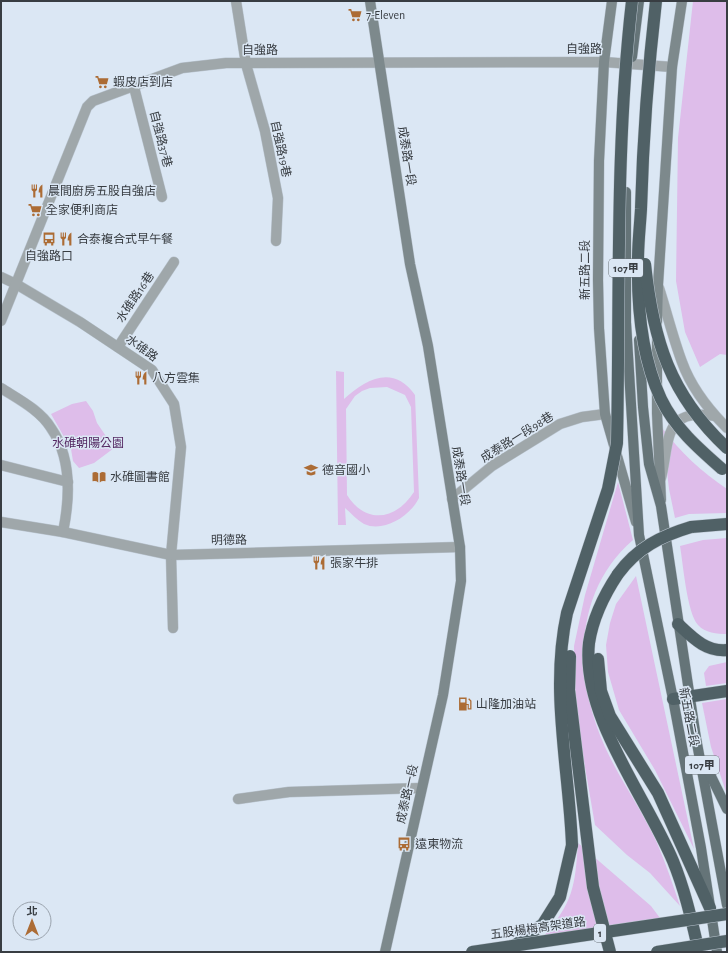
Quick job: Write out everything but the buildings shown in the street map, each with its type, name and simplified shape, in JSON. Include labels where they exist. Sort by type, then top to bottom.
[{"type":"highway","points":[[507,952],[542,924],[560,897],[572,845],[568,783],[561,719],[563,632],[567,613],[610,478],[617,444],[620,145],[625,63],[632,1]]},
{"type":"highway","points":[[656,1],[648,78],[638,259],[639,309],[643,341],[652,375],[661,399],[676,425],[699,449],[727,473]]},
{"type":"highway","points":[[641,211],[646,276],[656,335],[674,382],[696,416],[727,448]]},
{"type":"highway","points":[[610,952],[593,887],[569,690],[571,629],[576,606],[613,492],[622,444],[618,396]]},
{"type":"highway","points":[[698,952],[692,922],[674,862],[608,733],[596,701],[589,656],[589,643],[599,606],[618,574],[628,561],[667,534],[691,527],[727,524]]},
{"type":"highway","points":[[595,620],[602,691],[610,716],[658,793],[710,908]]},
{"type":"highway","points":[[678,624],[698,643],[716,651],[727,650]]},
{"type":"highway","points":[[673,699],[691,698],[727,691]]},
{"type":"highway","name":"五股楊梅高架道路","points":[[472,952],[727,914]]},
{"type":"highway","points":[[658,952],[727,941]]},
{"type":"main road","name":"成泰路一段","points":[[370,1],[410,264],[428,346],[460,548],[461,581],[443,694],[385,952]]},
{"type":"main road","name":"新五路二段","points":[[612,1],[604,62],[599,161],[598,280],[605,414],[639,535],[673,699],[717,952]]},
{"type":"main road","name":"新五路二段","points":[[639,1],[632,63],[626,154],[626,322],[639,535]]},
{"type":"main road","name":"新五路二段","points":[[651,1],[644,64],[639,155],[638,322],[643,407],[650,464],[661,506]]},
{"type":"main road","name":"新五路二段","points":[[682,1],[672,67],[658,284],[657,413],[661,506],[678,624],[727,905]]},
{"type":"main road","points":[[700,754],[727,809]]},
{"type":"street","name":"自強路19巷","points":[[236,1],[246,64],[265,130],[278,198],[276,241]]},
{"type":"street","name":"自強路","points":[[1,321],[87,108],[93,101],[182,68],[226,63],[604,62],[672,67]]},
{"type":"street","name":"自強路37巷","points":[[134,87],[162,197]]},
{"type":"street","name":"水碓路16巷","points":[[118,346],[174,262]]},
{"type":"street","name":"水碓路","points":[[1,277],[16,284],[118,346],[152,370],[174,404],[181,447],[171,554],[173,628]]},
{"type":"street","points":[[658,284],[682,362],[694,388],[715,416],[727,428]]},
{"type":"street","points":[[1,388],[35,412],[51,427],[60,444],[66,464],[68,482],[68,505],[63,532]]},
{"type":"street","name":"成泰路一段98巷","points":[[452,499],[492,466],[560,424],[605,414]]},
{"type":"street","points":[[660,482],[667,456],[668,437],[674,423],[688,416],[703,414],[715,416]]},
{"type":"street","points":[[1,465],[68,482]]},
{"type":"street","name":"明德路","points":[[1,522],[63,532],[171,554],[460,548]]},
{"type":"street","points":[[238,799],[289,792],[421,788]]},
{"type":"green space","points":[[693,1],[727,1],[727,355],[720,354],[700,367],[685,332],[676,281],[678,138]]},
{"type":"green space","points":[[336,371],[344,372],[344,399],[352,392],[370,381],[389,377],[398,380],[407,385],[415,395],[419,498],[415,505],[403,517],[388,524],[372,526],[364,524],[345,508],[346,525],[338,525]],"holes":[[[387,387],[405,395],[411,407],[414,492],[407,501],[390,513],[372,515],[355,505],[347,495],[346,409],[355,396],[370,388]]]},
{"type":"green space","name":"水碓朝陽公園","points":[[86,401],[93,411],[97,423],[114,448],[94,463],[79,468],[73,461],[71,449],[51,414],[72,404]]},
{"type":"green space","points":[[662,428],[692,461],[727,489],[727,513],[689,514],[675,518],[669,489]]},
{"type":"green space","points":[[618,482],[633,540],[613,561],[599,585],[589,611],[584,638],[584,665],[588,693],[595,720],[605,747],[657,843],[680,906],[650,873],[627,855],[595,825],[575,709],[574,646],[585,595]]},
{"type":"green space","points":[[727,538],[727,634],[719,634],[704,630],[694,619],[688,599],[680,546],[703,540]]},
{"type":"green space","points":[[636,576],[694,849],[655,770],[619,710],[608,672],[606,645],[610,623],[616,604]]},
{"type":"green space","points":[[727,662],[727,683],[706,686],[704,673],[709,666]]},
{"type":"green space","points":[[727,699],[727,795],[711,747],[702,703]]},
{"type":"green space","points":[[578,843],[651,906],[660,918],[544,936],[561,913],[571,893],[576,871]]},
{"type":"place","name":"7-Eleven","points":[[355,15]]},
{"type":"place","name":"蝦皮店到店","points":[[102,82]]},
{"type":"place","name":"晨間廚房五股自強店","points":[[37,191]]},
{"type":"place","name":"全家便利商店","points":[[35,210]]},
{"type":"place","name":"自強路口","points":[[49,239]]},
{"type":"place","name":"合泰複合式早午餐","points":[[66,239]]},
{"type":"place","name":"八方雲集","points":[[141,378]]},
{"type":"place","name":"德音國小","points":[[311,470]]},
{"type":"place","name":"水碓圖書館","points":[[99,477]]},
{"type":"place","name":"張家牛排","points":[[319,563]]},
{"type":"place","name":"山隆加油站","points":[[465,704]]},
{"type":"place","name":"遠東物流","points":[[404,844]]}]
